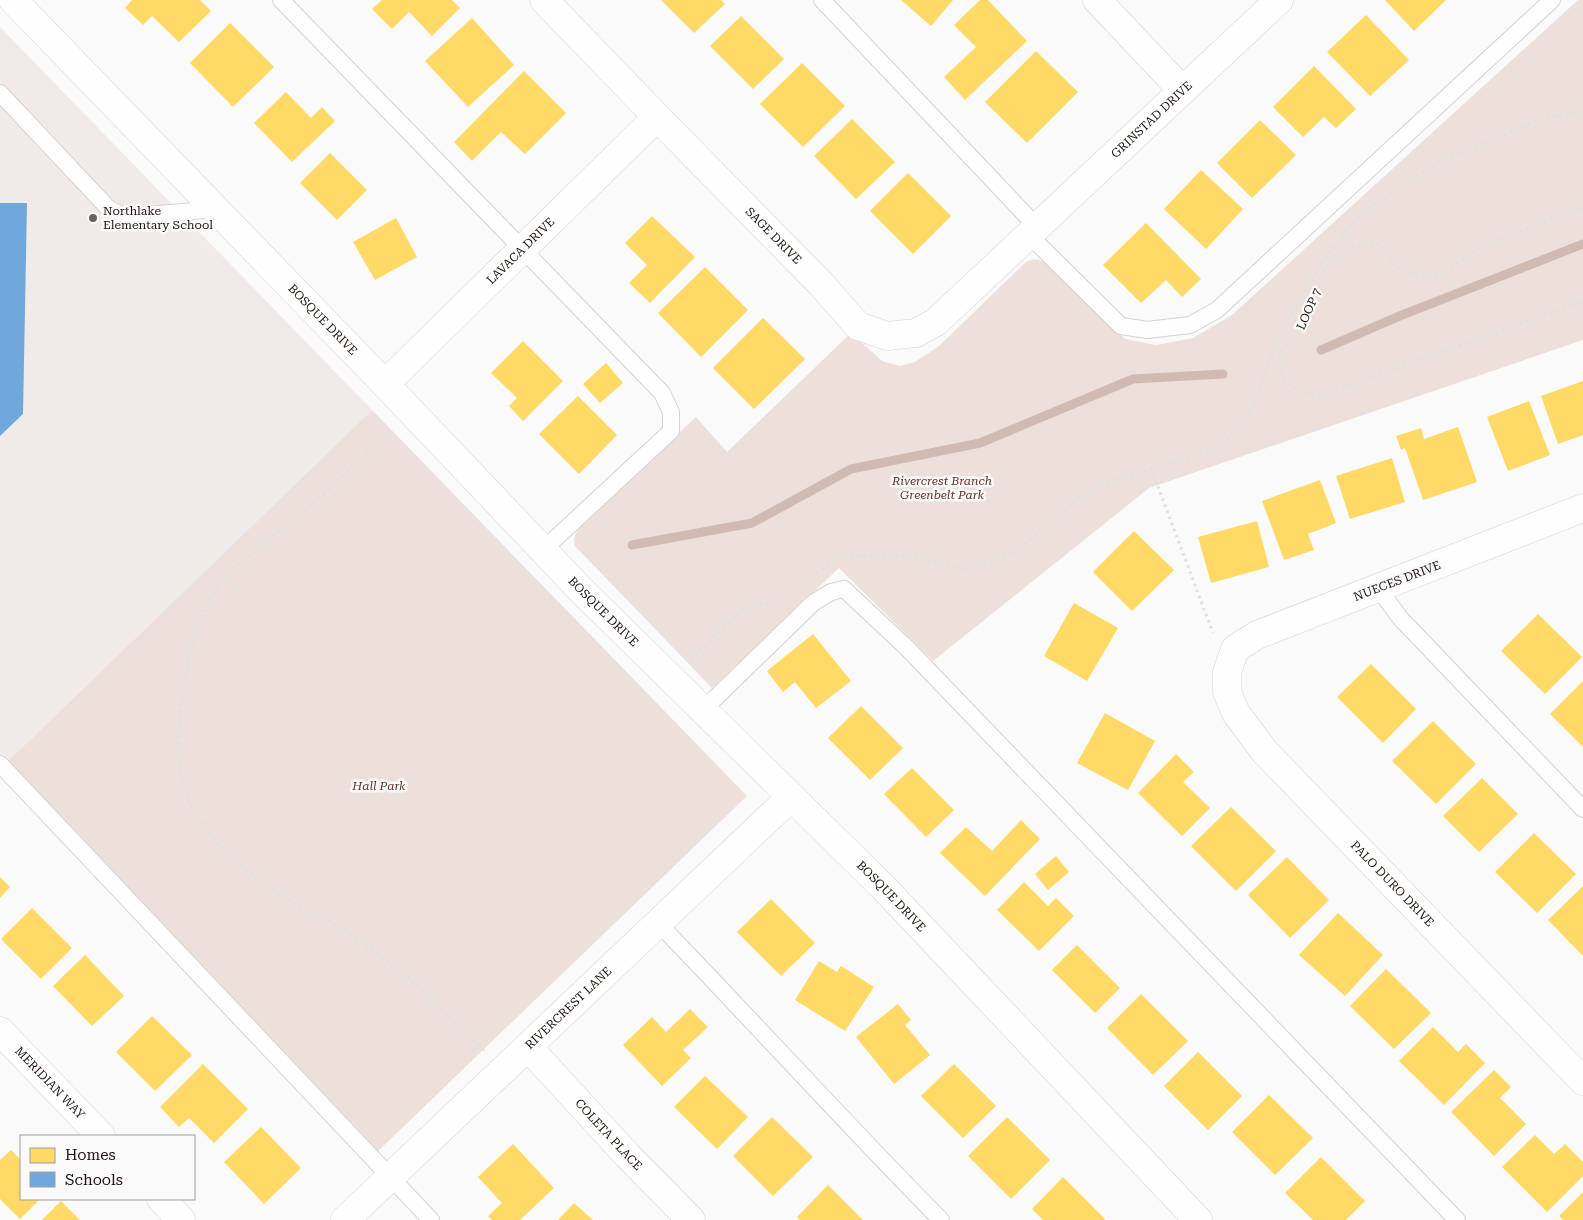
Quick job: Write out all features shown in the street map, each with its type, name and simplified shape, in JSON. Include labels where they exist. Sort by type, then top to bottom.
[{"type":"street","name":"BOSQUE DRIVE","points":[[13,0],[411,411],[580,589],[884,888],[1198,1220]]},
{"type":"street","name":"SAGE DRIVE","points":[[544,0],[821,284],[858,326],[887,336],[916,333],[936,322],[1030,234]]},
{"type":"street","points":[[1097,0],[1182,90]]},
{"type":"street","name":"GRINSTAD DRIVE","points":[[1030,234],[1279,0]]},
{"type":"street","name":"LAVACA DRIVE","points":[[385,384],[657,117]]},
{"type":"street","name":"NUECES DRIVE","points":[[1226,672],[1235,649],[1258,635],[1583,508]]},
{"type":"street","name":"PALO DURO DRIVE","points":[[1226,672],[1227,692],[1236,713],[1266,752],[1583,1080]]},
{"type":"street","name":"RIVERCREST LANE","points":[[345,1220],[791,797]]},
{"type":"street","name":"MERIDIAN WAY","points":[[0,1031],[100,1135]]},
{"type":"street","name":"COLETA PLACE","points":[[528,1047],[627,1155],[691,1220]]},
{"type":"street","points":[[162,1200],[181,1220]]},
{"type":"lane","points":[[281,0],[662,394],[672,412],[672,431],[543,550]]},
{"type":"lane","points":[[822,0],[1030,234],[1121,326],[1147,330],[1190,325],[1217,310],[1552,0]]},
{"type":"lane","points":[[0,93],[109,209],[125,217],[216,209]]},
{"type":"lane","points":[[1378,588],[1400,619],[1583,809]]},
{"type":"lane","points":[[703,710],[813,603],[831,592],[844,589],[907,648],[1457,1220]]},
{"type":"lane","points":[[0,764],[431,1220]]},
{"type":"lane","points":[[658,923],[941,1220]]},
{"type":"path","points":[[812,577],[842,556],[914,557],[966,570],[1015,552],[1093,486],[1222,447],[1251,411],[1279,335],[1313,277],[1329,253],[1362,213],[1408,180],[1454,156],[1544,118],[1583,112]]},
{"type":"path","name":"LOOP 7","points":[[1583,208],[1486,244],[1434,278],[1400,270],[1380,244],[1350,246],[1328,262],[1297,336],[1283,347],[1279,359],[1282,378],[1298,391],[1320,396],[1583,301]]},
{"type":"path","points":[[411,411],[323,495],[219,584],[201,617],[189,654],[178,742],[180,774],[191,807],[216,842],[242,867],[276,892],[347,931],[402,973],[504,1070]]},
{"type":"path","points":[[1151,468],[1210,624],[1226,672]]},
{"type":"path","points":[[670,677],[742,610],[758,604],[780,606]]},
{"type":"shaded area","name":"Northlake Elementary School","points":[[0,27],[372,410],[2,767],[0,765]]},
{"type":"green space","name":"Rivercrest Branch Greenbelt Park","points":[[1578,0],[1583,0],[1583,340],[1149,488],[933,661],[839,568],[712,688],[575,546],[574,541],[578,529],[591,515],[696,417],[727,452],[851,333],[882,361],[900,366],[915,362],[939,346],[1029,260],[1038,259],[1049,265],[1125,339],[1156,345],[1193,338],[1232,315]]},
{"type":"green space","name":"Hall Park","points":[[372,410],[747,796],[376,1153],[2,767]]},
{"type":"building: Homes","points":[[132,0],[200,0],[211,11],[179,42],[152,16],[143,25],[125,8]]},
{"type":"building: Homes","points":[[382,0],[452,0],[460,8],[432,36],[409,12],[392,29],[372,9]]},
{"type":"building: Homes","points":[[661,0],[721,0],[725,4],[694,33]]},
{"type":"building: Homes","points":[[901,0],[953,0],[931,26]]},
{"type":"building: Homes","points":[[980,0],[988,0],[1027,41],[965,100],[944,77],[976,47],[954,25]]},
{"type":"building: Homes","points":[[1385,0],[1446,0],[1414,31]]},
{"type":"building: Homes","points":[[1366,15],[1409,60],[1370,96],[1327,52]]},
{"type":"building: Homes","points":[[741,16],[784,59],[753,89],[710,46]]},
{"type":"building: Homes","points":[[472,18],[514,65],[468,107],[425,61]]},
{"type":"building: Homes","points":[[230,23],[274,67],[233,107],[190,63]]},
{"type":"building: Homes","points":[[1036,51],[1078,92],[1027,143],[985,102]]},
{"type":"building: Homes","points":[[802,63],[845,106],[803,147],[760,104]]},
{"type":"building: Homes","points":[[1314,66],[1356,109],[1336,128],[1324,117],[1303,137],[1273,107]]},
{"type":"building: Homes","points":[[524,71],[566,113],[525,154],[501,132],[472,161],[454,142]]},
{"type":"building: Homes","points":[[286,92],[311,118],[322,107],[335,121],[292,162],[254,123]]},
{"type":"building: Homes","points":[[852,119],[895,162],[856,199],[814,156]]},
{"type":"building: Homes","points":[[1260,120],[1296,155],[1252,198],[1217,163]]},
{"type":"building: Homes","points":[[330,153],[367,190],[337,220],[300,183]]},
{"type":"building: Homes","points":[[1201,170],[1243,209],[1206,249],[1164,209]]},
{"type":"building: Homes","points":[[908,173],[951,216],[913,254],[870,211]]},
{"type":"building: Homes","points":[[652,216],[695,257],[650,303],[629,283],[647,265],[625,243]]},
{"type":"building: Homes","points":[[396,218],[417,257],[375,280],[353,242]]},
{"type":"building: Homes","points":[[1146,223],[1201,279],[1182,297],[1166,280],[1141,303],[1103,265]]},
{"type":"building: Homes","points":[[705,267],[748,310],[701,357],[658,313]]},
{"type":"building: Homes","points":[[763,318],[805,359],[754,409],[713,368]]},
{"type":"building: Homes","points":[[523,341],[563,381],[523,421],[509,406],[517,398],[491,373]]},
{"type":"building: Homes","points":[[606,363],[623,383],[600,403],[583,384]]},
{"type":"building: Homes","points":[[1583,381],[1583,435],[1558,444],[1541,396]]},
{"type":"building: Homes","points":[[578,396],[617,435],[579,474],[539,434]]},
{"type":"building: Homes","points":[[1529,401],[1550,455],[1508,471],[1487,417]]},
{"type":"building: Homes","points":[[1458,427],[1477,482],[1423,500],[1405,448],[1401,450],[1396,436],[1421,428],[1424,439]]},
{"type":"building: Homes","points":[[1392,458],[1405,502],[1350,519],[1336,476]]},
{"type":"building: Homes","points":[[1320,480],[1336,523],[1308,534],[1314,550],[1284,560],[1262,501]]},
{"type":"building: Homes","points":[[1257,521],[1269,567],[1211,583],[1198,537]]},
{"type":"building: Homes","points":[[1134,531],[1174,570],[1132,611],[1093,572]]},
{"type":"building: Homes","points":[[1074,603],[1118,628],[1087,681],[1044,656]]},
{"type":"building: Homes","points":[[1538,614],[1582,657],[1545,694],[1501,651]]},
{"type":"building: Homes","points":[[813,634],[851,681],[816,708],[795,682],[783,692],[767,671]]},
{"type":"building: Homes","points":[[1371,664],[1416,709],[1383,743],[1337,697]]},
{"type":"building: Homes","points":[[1583,681],[1583,747],[1550,714]]},
{"type":"building: Homes","points":[[861,706],[903,748],[870,780],[828,738]]},
{"type":"building: Homes","points":[[1105,713],[1155,741],[1128,790],[1077,763]]},
{"type":"building: Homes","points":[[1433,721],[1476,764],[1436,804],[1392,761]]},
{"type":"building: Homes","points":[[1176,754],[1194,772],[1183,782],[1210,808],[1182,836],[1138,793]]},
{"type":"building: Homes","points":[[912,768],[954,810],[926,837],[884,794]]},
{"type":"building: Homes","points":[[1482,778],[1518,814],[1479,852],[1443,816]]},
{"type":"building: Homes","points":[[1231,807],[1276,851],[1236,891],[1191,846]]},
{"type":"building: Homes","points":[[1021,820],[1040,839],[985,896],[940,853],[966,827],[992,851]]},
{"type":"building: Homes","points":[[1534,833],[1576,874],[1537,913],[1495,872]]},
{"type":"building: Homes","points":[[1056,856],[1069,872],[1048,890],[1035,874]]},
{"type":"building: Homes","points":[[1287,857],[1329,900],[1290,938],[1248,895]]},
{"type":"building: Homes","points":[[0,877],[10,887],[0,898]]},
{"type":"building: Homes","points":[[1024,882],[1048,906],[1056,898],[1074,916],[1039,951],[997,910]]},
{"type":"building: Homes","points":[[1583,886],[1583,956],[1548,920]]},
{"type":"building: Homes","points":[[771,899],[815,943],[781,976],[737,932]]},
{"type":"building: Homes","points":[[32,908],[72,948],[41,979],[1,939]]},
{"type":"building: Homes","points":[[1338,913],[1383,955],[1345,996],[1299,955]]},
{"type":"building: Homes","points":[[1077,945],[1120,988],[1095,1013],[1052,970]]},
{"type":"building: Homes","points":[[85,955],[124,996],[92,1026],[53,986]]},
{"type":"building: Homes","points":[[819,961],[837,972],[841,966],[874,987],[845,1031],[795,1000]]},
{"type":"building: Homes","points":[[1386,969],[1431,1013],[1394,1049],[1350,1006]]},
{"type":"building: Homes","points":[[1141,994],[1188,1041],[1153,1075],[1107,1028]]},
{"type":"building: Homes","points":[[898,1004],[911,1020],[905,1025],[930,1055],[894,1084],[856,1037]]},
{"type":"building: Homes","points":[[690,1009],[708,1027],[683,1050],[691,1058],[662,1086],[623,1045],[652,1017],[666,1032]]},
{"type":"building: Homes","points":[[152,1016],[192,1055],[155,1091],[116,1052]]},
{"type":"building: Homes","points":[[1433,1027],[1458,1052],[1466,1044],[1485,1063],[1444,1105],[1399,1061]]},
{"type":"building: Homes","points":[[1198,1052],[1242,1096],[1208,1130],[1164,1086]]},
{"type":"building: Homes","points":[[203,1064],[248,1109],[214,1143],[189,1118],[179,1127],[160,1107]]},
{"type":"building: Homes","points":[[954,1064],[996,1106],[963,1138],[921,1096]]},
{"type":"building: Homes","points":[[1494,1070],[1511,1087],[1500,1098],[1526,1124],[1494,1156],[1451,1112]]},
{"type":"building: Homes","points":[[705,1076],[748,1117],[717,1149],[674,1107]]},
{"type":"building: Homes","points":[[1269,1095],[1313,1138],[1275,1175],[1232,1132]]},
{"type":"building: Homes","points":[[772,1117],[813,1157],[773,1196],[733,1156]]},
{"type":"building: Homes","points":[[1007,1117],[1050,1160],[1011,1199],[968,1156]]},
{"type":"building: Homes","points":[[261,1127],[301,1168],[264,1204],[224,1162]]},
{"type":"building: Homes","points":[[1535,1135],[1554,1154],[1565,1144],[1583,1162],[1583,1176],[1547,1212],[1502,1167]]},
{"type":"building: Homes","points":[[513,1144],[554,1188],[520,1220],[492,1220],[488,1216],[502,1203],[478,1177]]},
{"type":"building: Homes","points":[[11,1150],[20,1159],[20,1200],[39,1200],[20,1219],[0,1199],[0,1160]]},
{"type":"building: Homes","points":[[1321,1157],[1365,1201],[1346,1220],[1313,1220],[1285,1193]]},
{"type":"building: Homes","points":[[1063,1177],[1104,1220],[1043,1220],[1032,1209]]},
{"type":"building: Homes","points":[[828,1185],[863,1220],[800,1220],[797,1217]]},
{"type":"building: Homes","points":[[1583,1192],[1583,1220],[1563,1220],[1559,1216]]},
{"type":"building: Homes","points":[[61,1201],[80,1220],[42,1220]]},
{"type":"building: Homes","points":[[574,1203],[593,1220],[558,1220]]},
{"type":"building: Schools","points":[[0,203],[27,203],[23,414],[0,436]]},
{"type":"waterway","points":[[1321,350],[1402,315],[1583,244]]},
{"type":"waterway","points":[[632,545],[752,523],[851,469],[980,443],[1133,379],[1223,374]]},
{"type":"place","name":"Northlake Elementary School","points":[[93,218]]}]
